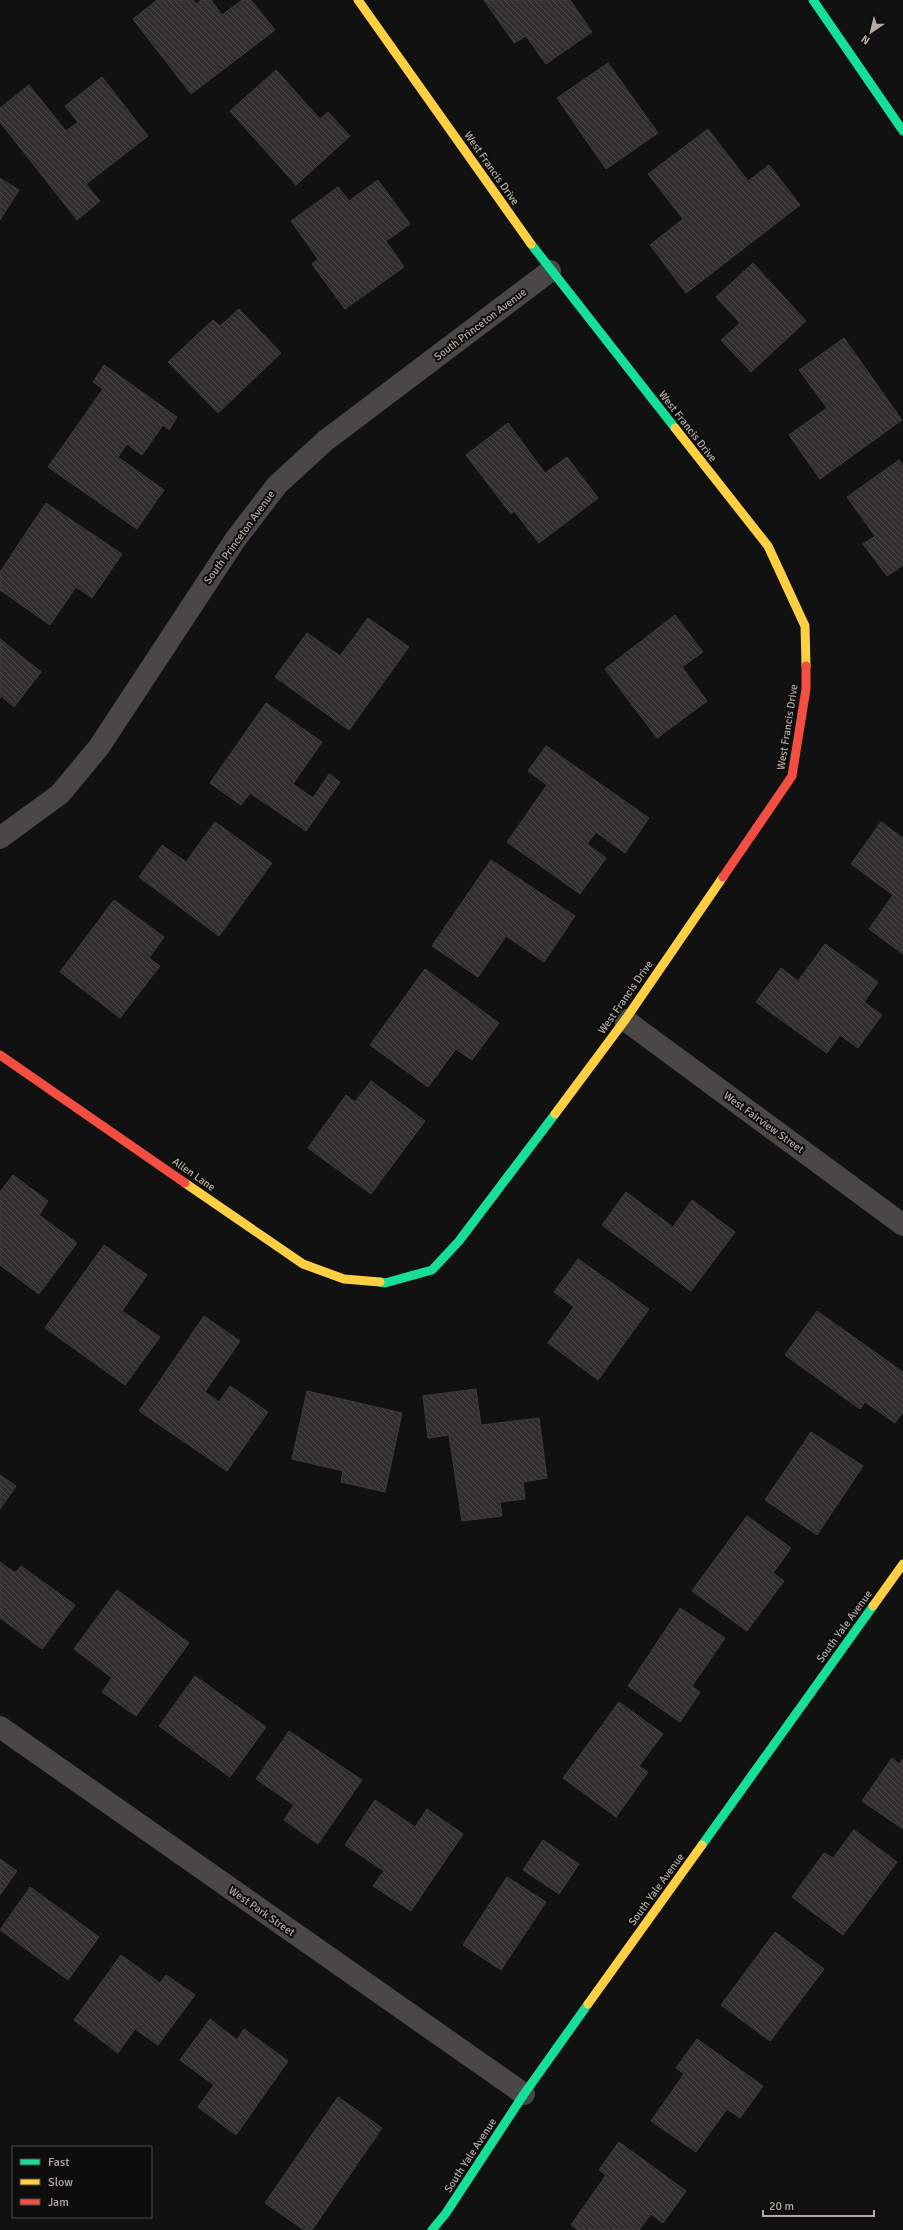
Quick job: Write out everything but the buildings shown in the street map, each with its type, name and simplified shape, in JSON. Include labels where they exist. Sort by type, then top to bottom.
[{"type":"street","name":"West Francis Drive","points":[[358,0],[550,271],[768,546],[804,626],[806,689],[792,776],[625,1020],[459,1241],[432,1270],[385,1283]]},
{"type":"street","points":[[813,0],[903,131]]},
{"type":"street","name":"South Princeton Avenue","points":[[0,838],[60,794],[99,747],[235,540],[277,485],[325,441],[550,271]]},
{"type":"street","name":"West Fairview Street","points":[[625,1020],[903,1225]]},
{"type":"street","name":"Allen Lane","points":[[0,1055],[303,1264],[344,1279],[385,1283]]},
{"type":"street","name":"South Yale Avenue","points":[[432,2230],[446,2213],[524,2094],[903,1564]]},
{"type":"street","name":"West Park Street","points":[[0,1727],[524,2094]]},
{"type":"traffic: fast","points":[[813,0],[903,131]]},
{"type":"traffic: fast","points":[[531,244],[675,428]]},
{"type":"traffic: fast","points":[[380,1282],[385,1283],[432,1270],[459,1241],[555,1114]]},
{"type":"traffic: fast","points":[[702,1845],[873,1606]]},
{"type":"traffic: fast","points":[[432,2230],[446,2213],[524,2094],[588,2004]]},
{"type":"traffic: slow","points":[[358,0],[531,244]]},
{"type":"traffic: slow","points":[[675,428],[768,546],[805,626],[806,666]]},
{"type":"traffic: slow","points":[[555,1114],[625,1020],[723,877]]},
{"type":"traffic: slow","points":[[185,1183],[303,1264],[344,1279],[380,1282]]},
{"type":"traffic: slow","points":[[873,1606],[903,1564]]},
{"type":"traffic: slow","points":[[588,2004],[702,1845]]},
{"type":"traffic: jam","points":[[723,877],[792,776],[806,689],[806,666]]},
{"type":"traffic: jam","points":[[0,1055],[185,1183]]}]
